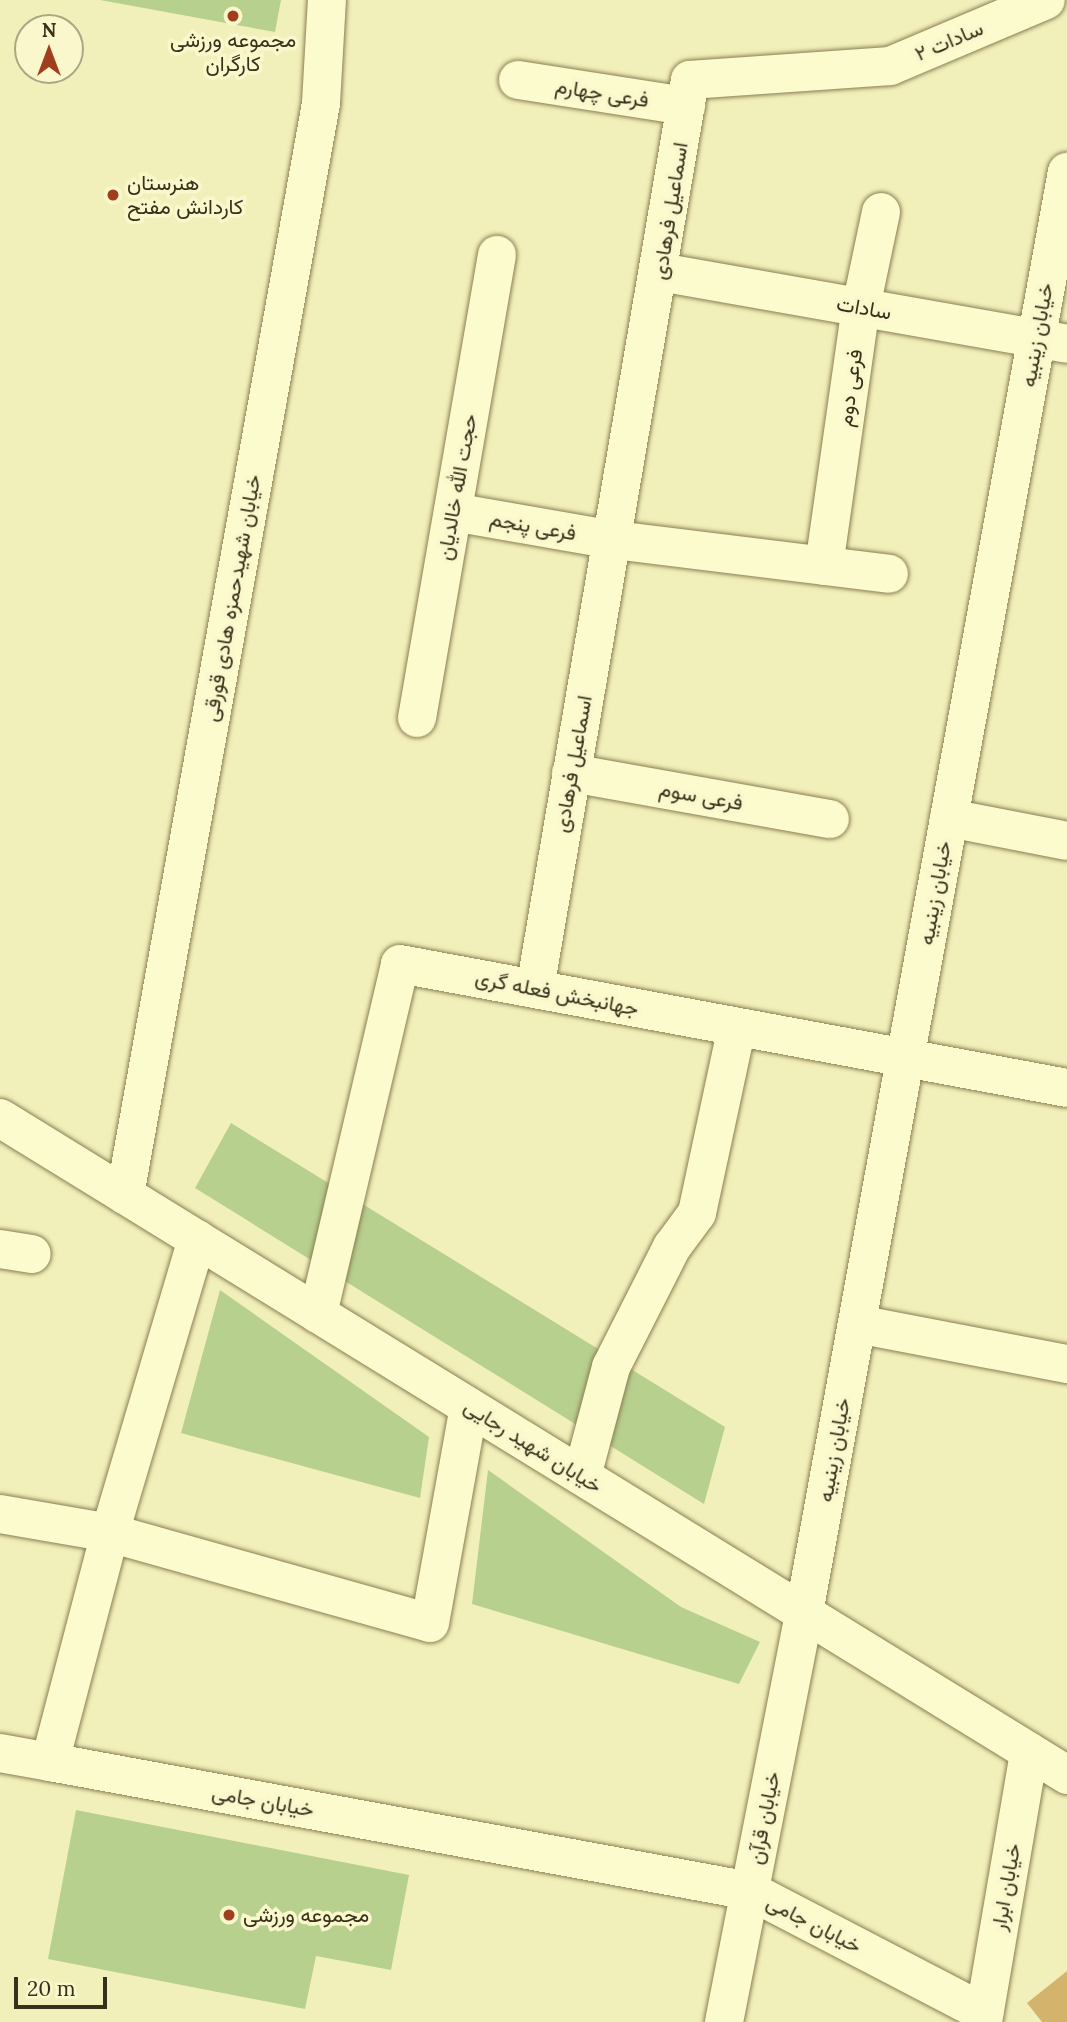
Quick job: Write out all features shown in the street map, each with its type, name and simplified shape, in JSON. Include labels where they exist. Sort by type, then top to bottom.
[{"type":"street","name":"خیابان شهیدحمزه هادی قورقی","points":[[125,1195],[321,103],[327,0]]},
{"type":"street","name":"سادات ۲","points":[[890,66],[1046,0]]},
{"type":"street","name":"اسماعیل فرهادی","points":[[536,989],[571,773],[660,272],[690,80],[890,66]]},
{"type":"street","name":"فرعی چهارم","points":[[518,80],[686,106]]},
{"type":"street","name":"خیابان زینبیه","points":[[804,1613],[949,818],[1052,342],[1067,172]]},
{"type":"street","name":"فرعی دوم","points":[[824,566],[861,307],[881,212]]},
{"type":"street","name":"حجت الله خالدیان","points":[[417,718],[497,255]]},
{"type":"street","name":"سادات","points":[[660,272],[1052,342]]},
{"type":"street","name":"فرعی پنجم","points":[[453,512],[614,540]]},
{"type":"street","points":[[614,540],[890,574]]},
{"type":"street","name":"فرعی سوم","points":[[571,773],[830,819]]},
{"type":"street","points":[[949,818],[1067,841]]},
{"type":"street","name":"جهانبخش فعله گری","points":[[318,1314],[400,964],[1067,1088]]},
{"type":"street","points":[[582,1476],[611,1367],[672,1247],[697,1213],[737,1027]]},
{"type":"street","name":"خیابان شهید رجایی","points":[[0,1118],[1067,1775]]},
{"type":"street","points":[[50,1762],[110,1533],[197,1239]]},
{"type":"street","points":[[857,1324],[1067,1364]]},
{"type":"street","points":[[0,1514],[110,1533],[430,1623],[469,1407]]},
{"type":"street","name":"خیابان قرآن","points":[[724,2022],[804,1613]]},
{"type":"street","name":"خیابان ابرار","points":[[983,2017],[1029,1752]]},
{"type":"street","name":"خیابان جامی","points":[[0,1754],[750,1891],[983,2017]]},
{"type":"green space","name":"مجموعه ورزشی کارگران","points":[[100,0],[281,0],[275,32]]},
{"type":"green space","points":[[231,1123],[725,1427],[704,1504],[195,1188]]},
{"type":"green space","points":[[220,1290],[429,1437],[420,1498],[181,1433]]},
{"type":"green space","points":[[488,1470],[681,1607],[760,1642],[739,1684],[472,1604]]},
{"type":"green space","name":"مجموعه ورزشی","points":[[76,1810],[409,1875],[391,1970],[316,1956],[305,2009],[48,1959]]},
{"type":"building","points":[[1067,1971],[1067,2022],[1042,2022],[1027,2003]]},
{"type":"place","name":"مجموعه ورزشی کارگران","points":[[233,16]]},
{"type":"place","name":"هنرستان کاردانش مفتح","points":[[113,195]]},
{"type":"place","name":"مجموعه ورزشی","points":[[229,1915]]}]
